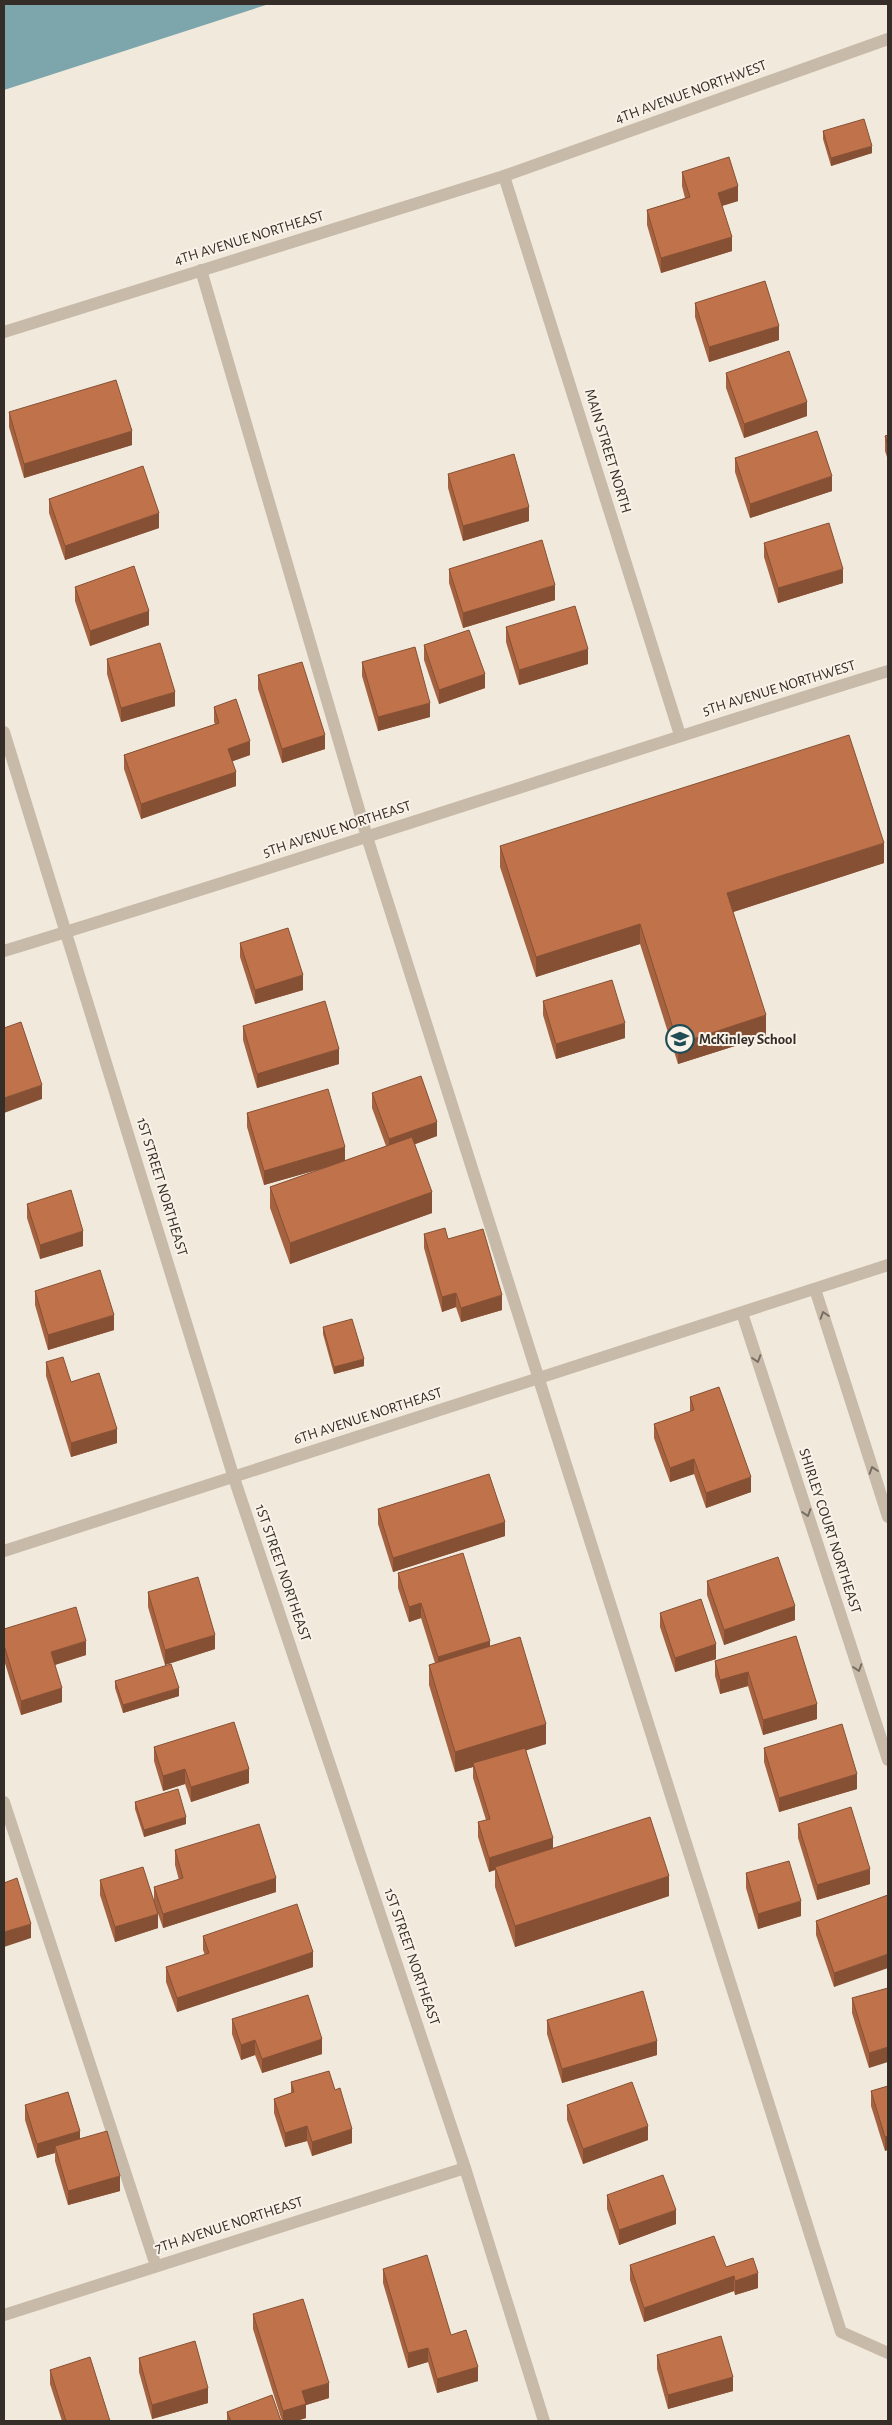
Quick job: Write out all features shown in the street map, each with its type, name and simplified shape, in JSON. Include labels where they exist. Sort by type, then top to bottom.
[{"type":"street","name":"4TH AVENUE NORTHWEST","points":[[504,176],[888,40]]},
{"type":"street","name":"4TH AVENUE NORTHEAST","points":[[4,332],[504,176]]},
{"type":"street","name":"MAIN STREET NORTH","points":[[504,176],[680,735]]},
{"type":"street","points":[[201,270],[367,837],[841,2332],[888,2353]]},
{"type":"street","name":"5TH AVENUE NORTHWEST","points":[[680,735],[888,672]]},
{"type":"street","name":"1ST STREET NORTHEAST","points":[[4,732],[233,1475],[465,2168],[544,2421]]},
{"type":"street","name":"5TH AVENUE NORTHEAST","points":[[4,951],[367,837],[680,735]]},
{"type":"street","name":"6TH AVENUE NORTHEAST","points":[[4,1551],[233,1475],[888,1265]]},
{"type":"street","points":[[815,1289],[888,1517]]},
{"type":"street","name":"SHIRLEY COURT NORTHEAST","points":[[742,1313],[888,1760]]},
{"type":"street","points":[[4,1802],[156,2266]]},
{"type":"street","name":"7TH AVENUE NORTHEAST","points":[[4,2315],[465,2168]]},
{"type":"water","points":[[4,4],[269,4],[4,90]]},
{"type":"building","points":[[864,119],[872,146],[831,158],[823,131]]},
{"type":"building","points":[[729,157],[738,186],[718,193],[732,237],[661,258],[647,210],[690,197],[682,172]]},
{"type":"building","points":[[765,281],[779,326],[709,347],[695,303]]},
{"type":"building","points":[[789,351],[807,402],[744,424],[726,373]]},
{"type":"building","points":[[116,380],[132,431],[24,464],[9,412]]},
{"type":"building","points":[[817,431],[832,476],[750,504],[735,458]]},
{"type":"building","points":[[514,454],[529,507],[463,526],[448,474]]},
{"type":"building","points":[[143,466],[159,513],[65,546],[49,499]]},
{"type":"building","points":[[829,523],[843,569],[778,588],[764,543]]},
{"type":"building","points":[[542,540],[555,585],[463,613],[449,569]]},
{"type":"building","points":[[134,566],[149,611],[90,631],[75,587]]},
{"type":"building","points":[[575,606],[588,649],[519,670],[506,627]]},
{"type":"building","points":[[469,630],[485,674],[439,690],[424,645]]},
{"type":"building","points":[[160,643],[175,692],[121,708],[107,659]]},
{"type":"building","points":[[415,647],[430,703],[378,717],[362,662]]},
{"type":"building","points":[[302,662],[325,735],[282,749],[258,675]]},
{"type":"building","points":[[236,699],[250,741],[228,749],[236,772],[141,804],[124,755],[219,723],[214,707]]},
{"type":"building","points":[[849,735],[884,843],[727,893],[766,1015],[678,1044],[640,924],[536,957],[500,846]]},
{"type":"building","points":[[288,928],[303,975],[255,990],[240,943]]},
{"type":"building","points":[[612,980],[625,1023],[556,1044],[543,1001]]},
{"type":"building","points":[[325,1001],[339,1049],[257,1074],[243,1026]]},
{"type":"building","points":[[21,1022],[42,1085],[4,1098],[4,1028]]},
{"type":"building","points":[[421,1076],[437,1122],[389,1139],[372,1093]]},
{"type":"building","points":[[328,1089],[345,1147],[264,1171],[247,1113]]},
{"type":"building","points":[[412,1137],[432,1192],[290,1243],[270,1187]]},
{"type":"building","points":[[71,1190],[83,1231],[40,1245],[27,1204]]},
{"type":"building","points":[[445,1228],[448,1239],[483,1229],[502,1295],[461,1308],[456,1293],[442,1297],[424,1234]]},
{"type":"building","points":[[100,1270],[114,1315],[48,1335],[35,1291]]},
{"type":"building","points":[[352,1319],[364,1359],[334,1367],[323,1327]]},
{"type":"building","points":[[63,1357],[71,1382],[99,1373],[117,1429],[71,1443],[46,1362]]},
{"type":"building","points":[[719,1387],[751,1477],[706,1493],[694,1459],[670,1468],[654,1424],[694,1410],[690,1397]]},
{"type":"building","points":[[489,1474],[505,1522],[393,1558],[378,1509]]},
{"type":"building","points":[[463,1553],[490,1641],[438,1657],[421,1603],[409,1607],[398,1573]]},
{"type":"building","points":[[778,1557],[795,1606],[724,1630],[707,1581]]},
{"type":"building","points":[[198,1577],[215,1635],[165,1650],[148,1592]]},
{"type":"building","points":[[701,1599],[716,1644],[675,1658],[660,1613]]},
{"type":"building","points":[[76,1607],[86,1641],[51,1652],[62,1688],[21,1701],[4,1645],[4,1629]]},
{"type":"building","points":[[796,1636],[817,1704],[763,1720],[748,1672],[720,1680],[715,1661]]},
{"type":"building","points":[[520,1637],[546,1724],[455,1752],[429,1665]]},
{"type":"building","points":[[171,1664],[179,1688],[123,1705],[115,1681]]},
{"type":"building","points":[[234,1722],[249,1769],[191,1787],[185,1769],[163,1776],[154,1747]]},
{"type":"building","points":[[842,1724],[857,1774],[779,1798],[764,1748]]},
{"type":"building","points":[[525,1748],[553,1838],[489,1858],[478,1822],[490,1819],[473,1763]]},
{"type":"building","points":[[178,1789],[186,1817],[144,1830],[135,1802]]},
{"type":"building","points":[[851,1807],[870,1869],[817,1885],[798,1824]]},
{"type":"building","points":[[650,1817],[669,1876],[515,1926],[495,1867]]},
{"type":"building","points":[[259,1824],[276,1878],[163,1914],[154,1887],[183,1878],[175,1850]]},
{"type":"building","points":[[789,1861],[801,1901],[758,1914],[746,1873]]},
{"type":"building","points":[[143,1867],[158,1914],[115,1927],[100,1880]]},
{"type":"building","points":[[17,1878],[31,1924],[4,1932],[4,1883]]},
{"type":"building","points":[[888,1895],[888,1954],[834,1973],[816,1921]]},
{"type":"building","points":[[297,1904],[313,1952],[177,1998],[166,1967],[209,1953],[203,1936]]},
{"type":"building","points":[[888,1988],[888,2047],[869,2053],[852,1998]]},
{"type":"building","points":[[643,1991],[657,2041],[562,2069],[547,2020]]},
{"type":"building","points":[[308,1995],[322,2039],[262,2059],[255,2040],[241,2045],[232,2019]]},
{"type":"building","points":[[329,2071],[335,2090],[340,2088],[352,2129],[312,2142],[307,2126],[285,2133],[274,2099],[294,2092],[291,2082]]},
{"type":"building","points":[[632,2082],[648,2126],[583,2149],[567,2105]]},
{"type":"building","points":[[888,2086],[888,2136],[885,2137],[871,2091]]},
{"type":"building","points":[[68,2092],[80,2131],[37,2144],[25,2105]]},
{"type":"building","points":[[107,2131],[120,2176],[68,2191],[55,2146]]},
{"type":"building","points":[[663,2175],[676,2210],[619,2230],[607,2195]]},
{"type":"building","points":[[714,2236],[726,2267],[753,2258],[758,2273],[735,2281],[734,2276],[644,2308],[630,2265]]},
{"type":"building","points":[[427,2255],[451,2335],[466,2330],[478,2367],[437,2379],[428,2348],[408,2353],[383,2269]]},
{"type":"building","points":[[303,2299],[329,2383],[302,2391],[306,2404],[283,2411],[253,2314]]},
{"type":"building","points":[[721,2336],[733,2377],[668,2395],[657,2355]]},
{"type":"building","points":[[195,2341],[208,2388],[152,2405],[139,2358]]},
{"type":"building","points":[[90,2357],[110,2421],[66,2421],[50,2370]]},
{"type":"building","points":[[272,2395],[281,2421],[231,2421],[227,2412]]},
{"type":"place","name":"McKinley School","points":[[680,1039]]}]
